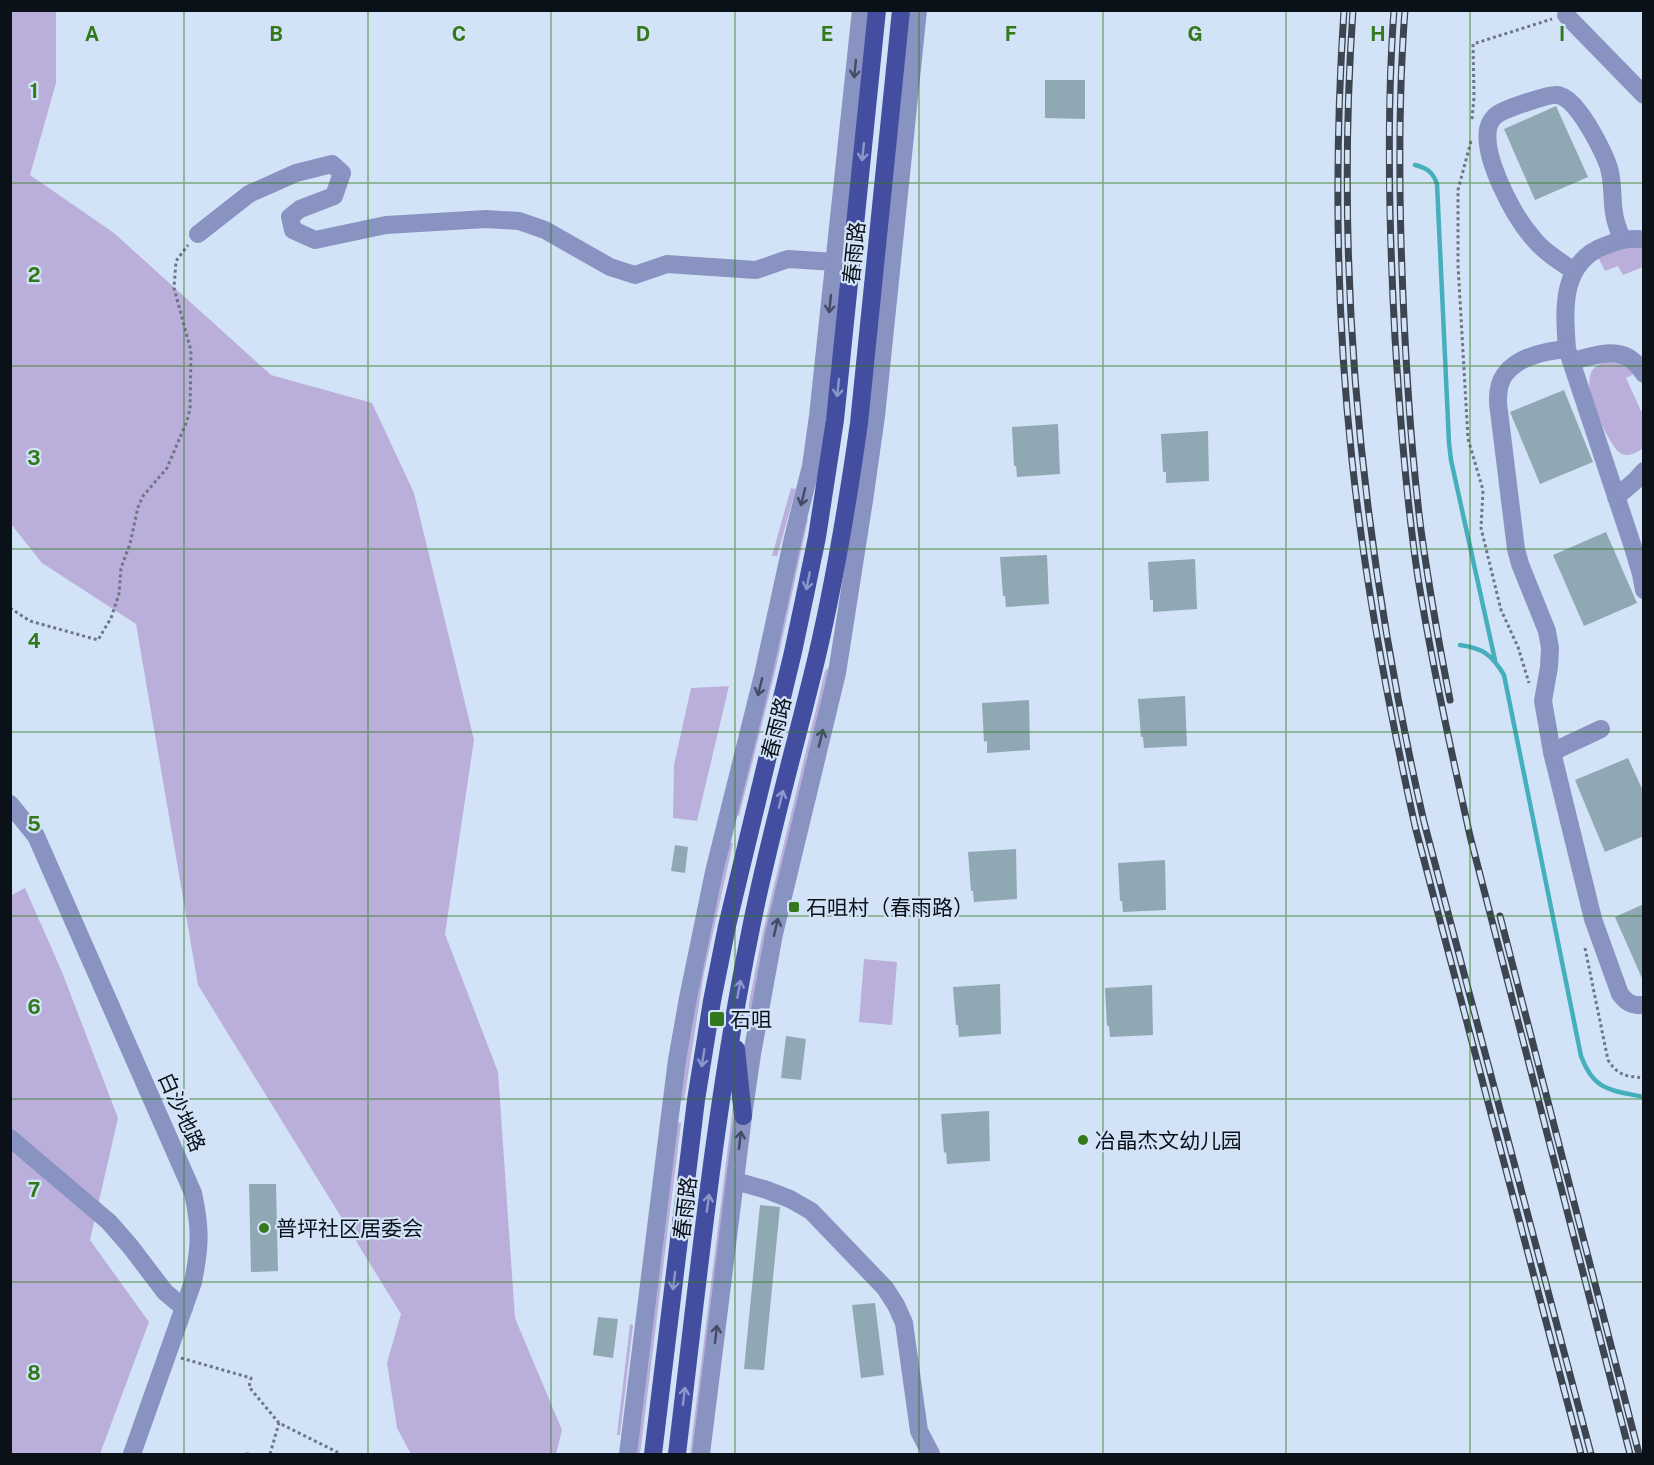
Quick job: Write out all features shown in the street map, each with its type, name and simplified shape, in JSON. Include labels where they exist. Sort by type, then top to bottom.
[{"type":"main road","name":"春雨路","points":[[653,1455],[695,1112],[712,1001],[745,848],[793,652],[817,537],[836,409],[877,10]]},
{"type":"main road","name":"春雨路","points":[[677,1455],[707,1205],[734,1018],[750,930],[817,655],[841,540],[859,423],[902,10]]},
{"type":"main road","points":[[734,1018],[743,1116]]},
{"type":"street","points":[[628,1455],[670,1112],[688,998],[714,872],[763,675],[811,465],[861,10]]},
{"type":"street","points":[[701,1455],[743,1116],[756,1032],[774,934],[843,645],[876,416],[918,10]]},
{"type":"street","points":[[1566,15],[1644,95]]},
{"type":"street","points":[[1574,271],[1532,238],[1515,214],[1494,168],[1489,149],[1488,129],[1491,120],[1498,113],[1546,95],[1558,94],[1568,100],[1579,112],[1604,155],[1610,172],[1614,213],[1622,239]]},
{"type":"street","points":[[198,234],[249,194],[296,173],[332,164],[342,172],[334,196],[300,209],[290,217],[293,230],[315,240],[386,225],[486,219],[519,221],[545,230],[610,267],[635,275],[667,264],[756,270],[788,259],[835,262]]},
{"type":"street","points":[[1644,240],[1622,239],[1603,246],[1586,257],[1574,271],[1568,286],[1564,316],[1569,355],[1641,574],[1644,590]]},
{"type":"street","points":[[1644,374],[1632,359],[1622,353],[1536,354],[1511,369],[1503,379],[1498,403],[1516,549],[1547,631],[1550,648],[1544,700],[1552,752],[1598,934],[1620,994],[1627,1002],[1635,1006],[1644,1005]]},
{"type":"street","points":[[1616,497],[1644,471]]},
{"type":"street","points":[[1552,752],[1601,729]]},
{"type":"street","name":"白沙地路","points":[[10,804],[36,836],[193,1193],[198,1214],[200,1236],[193,1282],[132,1455]]},
{"type":"street","points":[[10,1138],[109,1222],[165,1292],[184,1308]]},
{"type":"street","points":[[735,1182],[764,1189],[790,1199],[811,1211],[885,1288],[904,1323],[919,1431],[931,1455]]},
{"type":"path","points":[[10,608],[30,621],[98,640],[111,618],[119,594],[121,568],[130,544],[138,507],[143,496],[167,468],[188,422],[191,351],[174,288],[176,261],[198,234]]},
{"type":"path","points":[[168,1354],[251,1378],[249,1387],[279,1422],[341,1455]]},
{"type":"path","points":[[270,1455],[279,1422]]},
{"type":"shaded area","points":[[10,11],[56,11],[56,83],[30,175],[114,233],[271,375],[372,403],[414,493],[474,740],[445,934],[498,1072],[515,1318],[562,1430],[556,1454],[411,1454],[397,1428],[387,1363],[401,1314],[198,985],[136,624],[42,563],[11,524]]},
{"type":"shaded area","points":[[1613,249],[1643,249],[1643,267],[1623,275],[1618,266],[1605,271],[1598,257]]},
{"type":"shaded area","points":[[1606,361],[1624,361],[1634,374],[1626,378],[1641,411],[1643,410],[1644,447],[1631,454],[1622,454],[1613,444],[1591,397],[1589,384],[1591,373],[1595,367]]},
{"type":"shaded area","points":[[791,488],[796,489],[777,556],[772,556]]},
{"type":"shaded area","points":[[806,519],[808,519],[776,668],[739,816],[733,814]]},
{"type":"shaded area","points":[[828,668],[832,669],[747,1037],[749,1003],[762,936],[825,671]]},
{"type":"shaded area","points":[[729,686],[697,821],[673,818],[674,765],[691,688]]},
{"type":"shaded area","points":[[727,842],[733,843],[704,973],[684,1101],[678,1100],[688,1037]]},
{"type":"shaded area","points":[[25,888],[62,972],[118,1118],[90,1240],[149,1322],[100,1454],[11,1454],[10,896]]},
{"type":"shaded area","points":[[864,959],[897,962],[892,1025],[859,1022]]},
{"type":"shaded area","points":[[733,1106],[736,1134],[697,1454],[690,1454]]},
{"type":"shaded area","points":[[674,1122],[681,1123],[640,1454],[632,1454]]},
{"type":"shaded area","points":[[630,1324],[633,1325],[620,1435],[617,1435]]},
{"type":"building","points":[[1045,80],[1085,80],[1085,119],[1045,118]]},
{"type":"building","points":[[1556,106],[1588,177],[1535,200],[1504,129]]},
{"type":"building","points":[[1564,390],[1593,462],[1540,484],[1510,412]]},
{"type":"building","points":[[1058,424],[1060,474],[1017,477],[1016,466],[1014,466],[1012,427]]},
{"type":"building","points":[[1208,431],[1209,481],[1166,483],[1166,472],[1163,472],[1161,434]]},
{"type":"building","points":[[1606,532],[1637,603],[1584,626],[1553,555]]},
{"type":"building","points":[[1047,555],[1049,604],[1006,607],[1000,557]]},
{"type":"building","points":[[1195,559],[1197,609],[1153,612],[1148,562]]},
{"type":"building","points":[[1185,696],[1187,746],[1144,748],[1138,699]]},
{"type":"building","points":[[1029,700],[1030,750],[987,753],[987,741],[984,742],[982,703]]},
{"type":"building","points":[[1628,758],[1644,793],[1644,836],[1605,852],[1575,780]]},
{"type":"building","points":[[675,845],[688,847],[685,873],[671,871]]},
{"type":"building","points":[[1016,849],[1017,899],[974,902],[968,852]]},
{"type":"building","points":[[1165,860],[1166,910],[1123,912],[1122,901],[1120,901],[1118,863]]},
{"type":"building","points":[[1644,904],[1644,983],[1615,917]]},
{"type":"building","points":[[1000,984],[1001,1034],[959,1037],[953,987]]},
{"type":"building","points":[[1152,985],[1153,1035],[1110,1037],[1109,1026],[1107,1026],[1105,988]]},
{"type":"building","points":[[786,1036],[806,1039],[801,1080],[781,1078]]},
{"type":"building","points":[[989,1111],[990,1161],[947,1164],[941,1114]]},
{"type":"building","name":"普坪社区居委会","points":[[249,1184],[276,1184],[278,1271],[251,1272]]},
{"type":"building","points":[[760,1205],[780,1207],[764,1370],[744,1369]]},
{"type":"building","points":[[875,1303],[884,1375],[861,1378],[852,1305]]},
{"type":"building","points":[[598,1317],[618,1319],[613,1358],[593,1355]]},
{"type":"waterway","points":[[1415,165],[1429,171],[1437,184],[1451,460],[1495,660]]},
{"type":"waterway","points":[[1460,645],[1475,648],[1486,654],[1504,675],[1581,1056],[1586,1068],[1598,1083],[1613,1090],[1644,1097]]},
{"type":"railway","points":[[1344,10],[1338,179],[1340,292],[1352,460],[1371,598],[1415,826],[1581,1454]]},
{"type":"railway","points":[[1353,10],[1348,112],[1351,317],[1358,419],[1384,621],[1424,822],[1591,1454]]},
{"type":"railway","points":[[1394,10],[1389,133],[1393,297],[1404,458],[1418,578],[1470,836],[1630,1454]]},
{"type":"railway","points":[[1405,10],[1400,184],[1408,386],[1421,530],[1450,700]]},
{"type":"railway","points":[[1500,916],[1639,1454]]},
{"type":"place","name":"石咀村（春雨路）","points":[[794,907]]},
{"type":"place","name":"石咀","points":[[717,1019]]},
{"type":"place","name":"冶晶杰文幼儿园","points":[[1083,1140]]},
{"type":"place","name":"普坪社区居委会","points":[[264,1228]]}]
